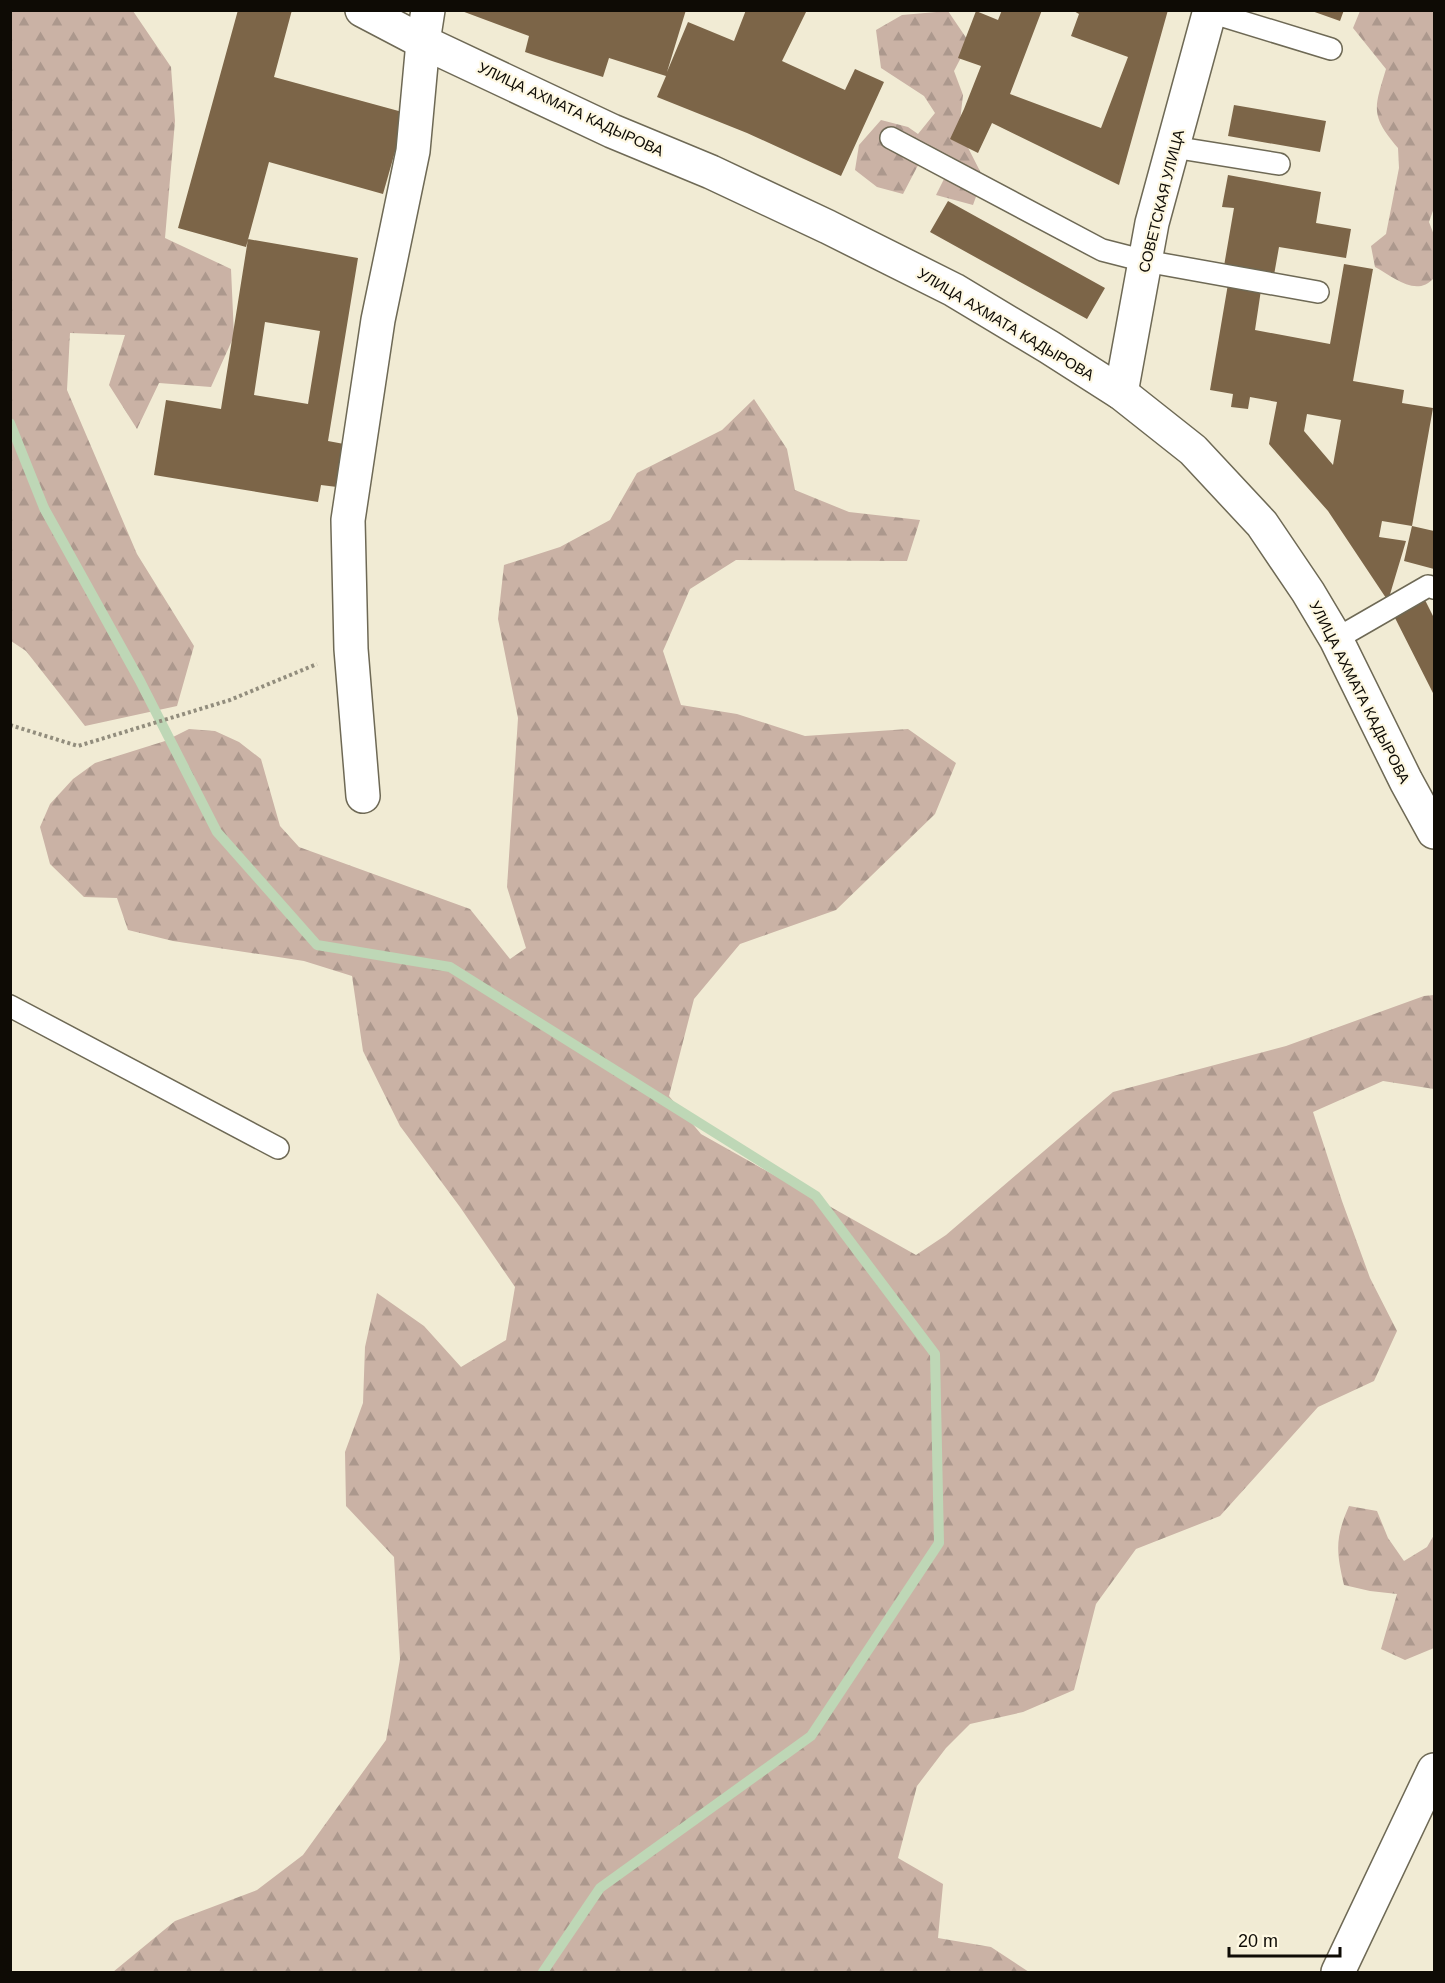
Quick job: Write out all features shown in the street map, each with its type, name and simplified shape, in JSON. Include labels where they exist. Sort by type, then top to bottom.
[{"type":"street","name":"УЛИЦА АХМАТА КАДЫРОВА","points":[[362,10],[425,26],[612,131],[711,172],[954,290],[1120,393],[1193,450],[1262,524],[1308,592],[1335,639],[1434,832]]},
{"type":"street","name":"СОВЕТСКАЯ УЛИЦА","points":[[1120,393],[1152,223],[1210,11]]},
{"type":"street","points":[[363,796],[351,649],[348,520],[378,320],[414,151],[425,26]]},
{"type":"street","points":[[1338,1972],[1434,1770]]},
{"type":"lane","points":[[1210,11],[1331,48]]},
{"type":"lane","points":[[891,138],[1102,250],[1145,261],[1318,292]]},
{"type":"lane","points":[[1173,147],[1279,164]]},
{"type":"lane","points":[[1335,639],[1428,586],[1434,588]]},
{"type":"lane","points":[[10,1006],[278,1148]]},
{"type":"path","points":[[10,725],[78,746],[230,700],[351,649]]},
{"type":"green space","points":[[10,11],[133,11],[171,67],[175,121],[165,238],[231,269],[234,336],[211,387],[159,383],[137,429],[109,385],[125,335],[70,333],[67,390],[137,554],[194,646],[177,706],[85,726],[26,651],[11,641]]},
{"type":"green space","points":[[948,11],[969,42],[954,71],[963,95],[959,130],[983,177],[973,205],[936,195],[945,177],[927,148],[903,194],[877,187],[855,170],[859,145],[881,120],[908,127],[918,134],[935,113],[924,96],[881,68],[876,30],[902,15]]},
{"type":"green space","points":[[1360,11],[1434,11],[1434,208],[1429,222],[1434,235],[1434,278],[1420,286],[1405,284],[1375,267],[1371,246],[1386,234],[1399,168],[1398,148],[1383,127],[1377,111],[1386,69],[1353,28]]},
{"type":"green space","points":[[754,399],[787,449],[795,490],[849,512],[920,520],[907,561],[736,560],[690,589],[663,651],[681,705],[737,714],[805,736],[908,729],[956,763],[935,814],[836,910],[740,944],[694,999],[669,1096],[701,1134],[916,1255],[946,1235],[1113,1092],[1286,1046],[1424,996],[1434,995],[1434,1089],[1383,1081],[1313,1112],[1370,1278],[1397,1331],[1374,1381],[1318,1407],[1220,1516],[1136,1549],[1096,1604],[1074,1690],[1023,1712],[970,1724],[946,1748],[917,1786],[898,1858],[943,1884],[938,1938],[991,1947],[1029,1972],[113,1972],[175,1921],[257,1890],[303,1855],[386,1740],[400,1659],[394,1557],[346,1506],[345,1452],[363,1403],[365,1347],[377,1293],[424,1326],[461,1367],[506,1340],[515,1287],[400,1126],[363,1051],[352,976],[304,961],[173,941],[128,930],[117,898],[84,897],[50,864],[40,827],[50,804],[73,779],[95,763],[165,741],[189,729],[215,731],[239,742],[261,759],[280,826],[299,847],[470,909],[510,959],[526,948],[507,887],[518,718],[498,619],[504,565],[560,547],[610,520],[637,473],[722,430]]},
{"type":"green space","points":[[1349,1506],[1377,1511],[1388,1538],[1404,1561],[1427,1547],[1434,1535],[1434,1648],[1405,1660],[1381,1649],[1397,1594],[1344,1585],[1338,1545],[1341,1527]]},
{"type":"building","points":[[238,10],[292,10],[274,77],[406,113],[383,194],[269,162],[246,247],[178,228]]},
{"type":"building","points":[[459,10],[686,10],[667,72],[688,22],[734,41],[746,10],[807,10],[782,61],[845,90],[855,69],[884,82],[841,176],[747,133],[657,97],[666,76],[609,58],[603,77],[555,62],[525,52],[529,36]]},
{"type":"building","points":[[1002,10],[1042,10],[1010,94],[1101,128],[1128,57],[1071,36],[1079,14],[1072,10],[1168,10],[1119,185],[992,123],[978,153],[950,139],[981,66],[958,58],[976,11],[998,20]]},
{"type":"building","points":[[1309,10],[1344,10],[1340,21]]},
{"type":"building","points":[[1234,105],[1326,121],[1320,152],[1228,136]]},
{"type":"building","points":[[1228,175],[1321,192],[1316,223],[1351,229],[1346,258],[1279,247],[1274,275],[1224,266],[1234,208],[1222,207]]},
{"type":"building","points":[[948,201],[1105,288],[1087,319],[930,232]]},
{"type":"building","points":[[248,239],[358,258],[328,441],[344,444],[337,487],[321,485],[318,502],[154,475],[166,400],[221,409]],"holes":[[[265,322],[320,331],[308,404],[254,395]]]},
{"type":"building","points":[[1344,264],[1373,269],[1353,381],[1404,390],[1402,403],[1433,408],[1412,526],[1382,521],[1379,537],[1406,541],[1388,601],[1328,511],[1269,444],[1277,402],[1250,397],[1248,409],[1231,407],[1233,394],[1210,390],[1228,284],[1261,290],[1255,330],[1330,344]],"holes":[[[1307,414],[1341,420],[1333,465],[1304,431]]]},
{"type":"building","points":[[1412,526],[1434,531],[1434,569],[1404,561]]},
{"type":"building","points":[[1425,600],[1434,618],[1434,695],[1394,616]]},
{"type":"waterway","points":[[10,423],[44,508],[140,681],[217,832],[317,945],[450,967],[816,1196],[935,1354],[939,1543],[811,1736],[600,1888],[543,1972]]}]
